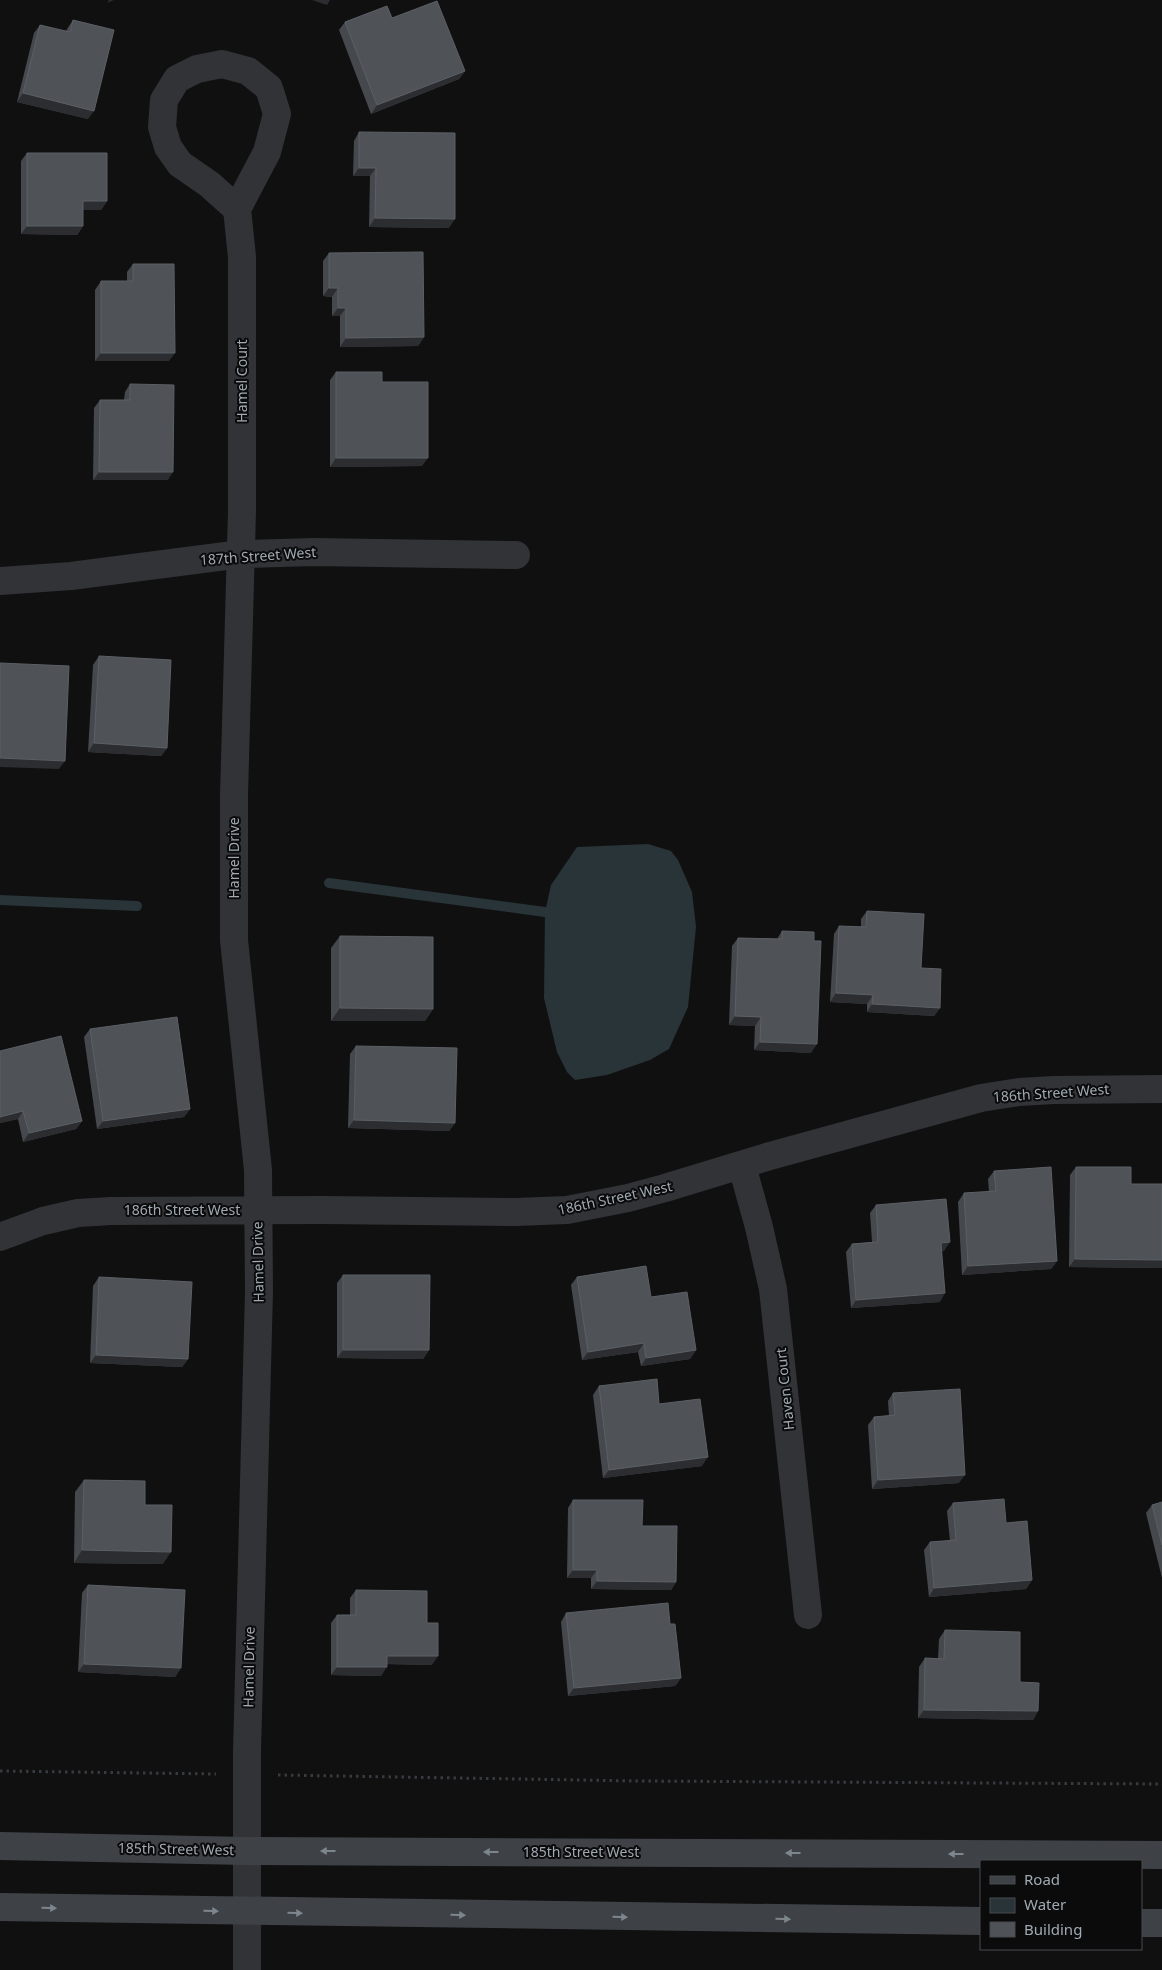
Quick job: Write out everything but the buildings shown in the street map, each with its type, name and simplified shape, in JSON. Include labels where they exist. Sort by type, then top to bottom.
[{"type":"street","points":[[222,64],[248,71],[269,88],[277,114],[267,152],[237,208],[209,184],[180,164],[168,147],[162,127],[164,100],[177,79],[197,69],[222,64]]},
{"type":"street","name":"Hamel Court","points":[[237,208],[242,257],[240,554]]},
{"type":"street","name":"187th Street West","points":[[0,581],[71,576],[240,554],[314,552],[516,554]]},
{"type":"street","name":"Hamel Drive","points":[[240,554],[234,795],[234,931],[258,1170],[259,1291],[247,1774],[247,1970]]},
{"type":"street","name":"186th Street West","points":[[0,1237],[43,1222],[78,1213],[257,1210],[443,1212],[542,1212],[567,1210],[628,1198],[742,1166],[770,1156],[981,1098],[1019,1092],[1054,1090],[1162,1089]]},
{"type":"street","name":"Haven Court","points":[[742,1166],[773,1290],[808,1615]]},
{"type":"street","name":"185th Street West","points":[[0,1846],[247,1851],[1162,1855]]},
{"type":"street","points":[[0,1907],[980,1921]]},
{"type":"street","points":[[1142,1923],[1162,1923]]},
{"type":"path","points":[[0,1771],[638,1781],[1162,1784]]},
{"type":"water","points":[[648,844],[671,851],[678,860],[692,892],[696,927],[688,1007],[669,1049],[650,1060],[607,1075],[575,1080],[567,1072],[557,1052],[544,998],[545,912],[551,885],[577,847]]},
{"type":"waterway","points":[[329,883],[545,912]]},
{"type":"waterway","points":[[0,900],[137,906]]}]
